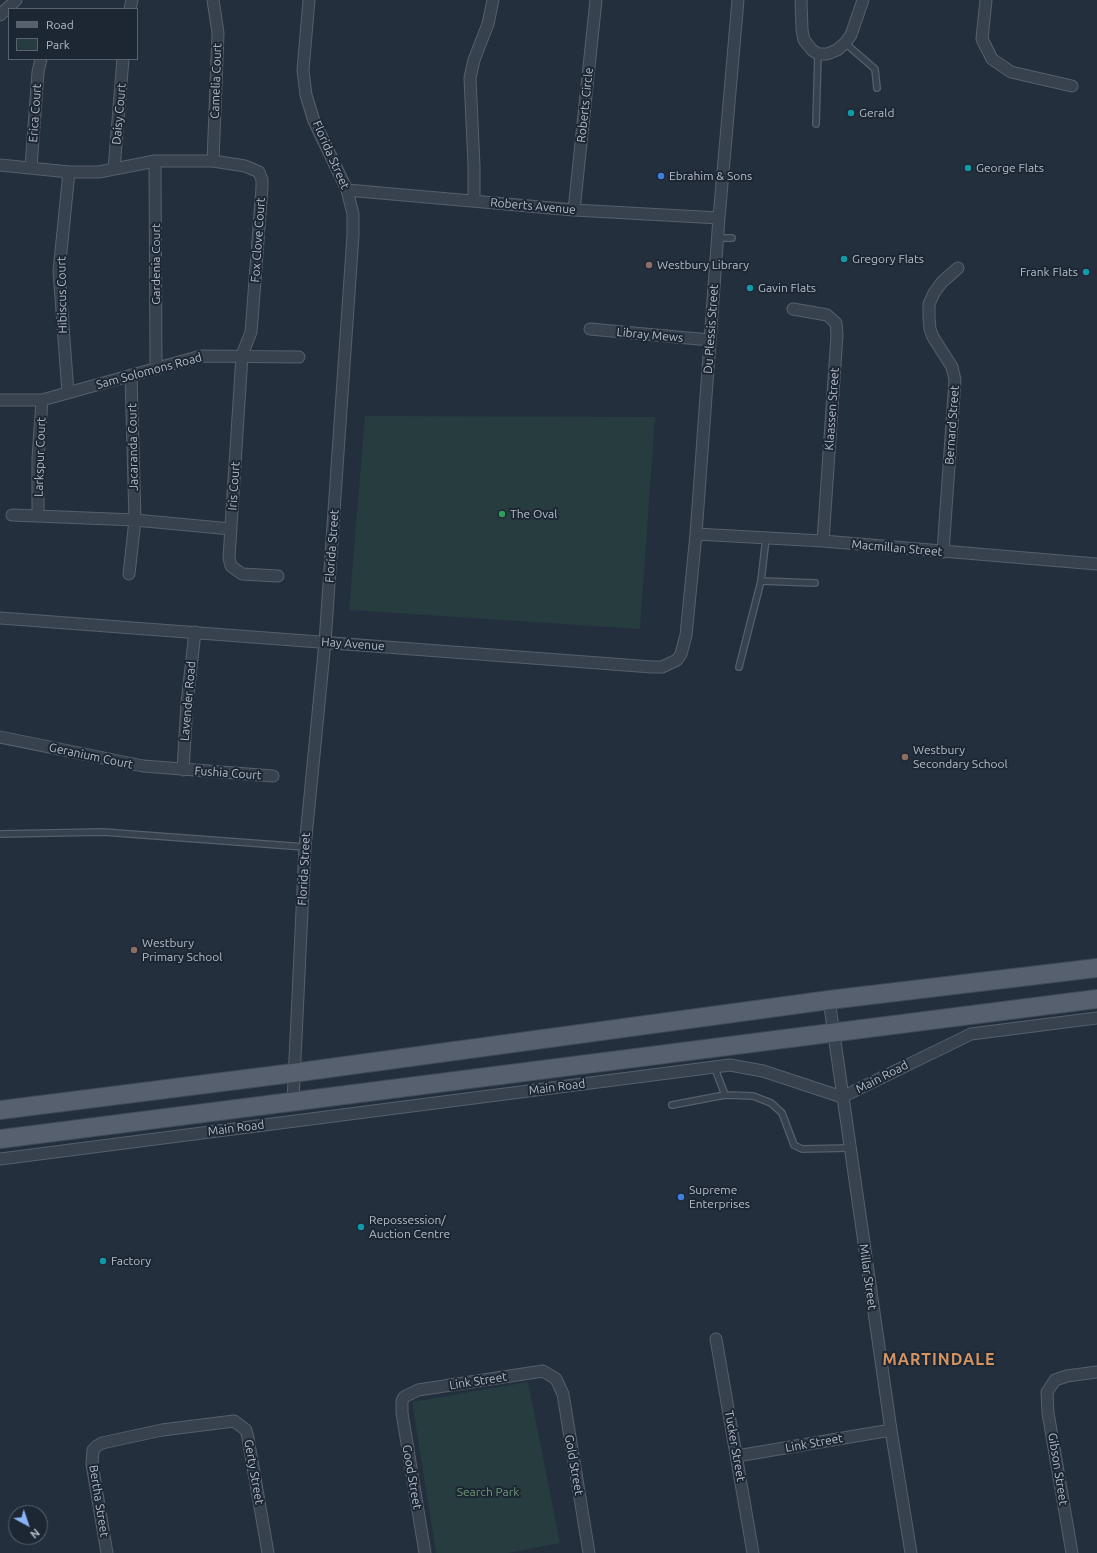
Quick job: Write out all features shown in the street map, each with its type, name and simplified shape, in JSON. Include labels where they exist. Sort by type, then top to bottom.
[{"type":"main road","points":[[0,1110],[293,1073],[829,1000],[1097,968]]},
{"type":"main road","name":"Main Road","points":[[0,1139],[834,1031],[1097,999]]},
{"type":"street","points":[[0,15],[16,0]]},
{"type":"street","name":"Camelia Court","points":[[213,0],[218,33],[213,162]]},
{"type":"street","name":"Florida Street","points":[[293,1102],[293,1073],[305,847],[325,642],[353,242],[353,214],[347,190],[314,121],[306,95],[304,70],[309,0]]},
{"type":"street","points":[[474,201],[470,78],[474,60],[488,24],[493,0]]},
{"type":"street","name":"Roberts Circle","points":[[574,210],[596,0]]},
{"type":"street","name":"Du Plessis Street","points":[[686,635],[696,534],[717,238],[738,0]]},
{"type":"street","points":[[801,0],[802,30],[804,40],[812,50],[818,54],[827,54],[837,50],[845,43],[851,35],[862,0]]},
{"type":"street","points":[[986,0],[982,39],[992,59],[1011,72],[1072,86]]},
{"type":"street","name":"Erica Court","points":[[31,167],[38,72],[41,60]]},
{"type":"street","name":"Daisy Court","points":[[114,169],[124,60]]},
{"type":"street","name":"Fox Clove Court","points":[[0,165],[69,172],[99,172],[155,161],[213,162],[245,166],[259,172],[262,180],[251,332],[242,355]]},
{"type":"street","name":"Gardenia Court","points":[[155,161],[156,368]]},
{"type":"street","name":"Hibiscus Court","points":[[68,393],[59,272],[69,172]]},
{"type":"street","name":"Roberts Avenue","points":[[347,190],[574,210],[719,218]]},
{"type":"street","name":"Bernard Street","points":[[943,552],[955,380],[952,367],[933,337],[929,317],[930,304],[934,294],[942,282],[958,268]]},
{"type":"street","name":"Klaassen Street","points":[[794,309],[827,315],[836,323],[837,335],[822,541]]},
{"type":"street","name":"Libray Mews","points":[[590,329],[710,340]]},
{"type":"street","name":"Sam Solomons Road","points":[[0,400],[42,400],[201,356],[242,355],[299,357]]},
{"type":"street","name":"Iris Court","points":[[242,355],[229,558],[231,566],[242,574],[278,576]]},
{"type":"street","name":"Jacaranda Court","points":[[129,574],[135,520],[131,375]]},
{"type":"street","name":"Larkspur Court","points":[[38,515],[38,458],[42,400]]},
{"type":"street","name":"Larkspur Court","points":[[12,515],[135,520],[231,529]]},
{"type":"street","name":"Macmillan Street","points":[[696,534],[822,541],[1097,564]]},
{"type":"street","name":"Hay Avenue","points":[[0,618],[662,667],[676,660],[681,654],[686,635]]},
{"type":"street","name":"Lavender Road","points":[[183,770],[187,703],[195,632]]},
{"type":"street","name":"Geranium Court","points":[[0,737],[118,762],[183,770]]},
{"type":"street","name":"Fushia Court","points":[[183,770],[273,776]]},
{"type":"street","name":"Millar Street","points":[[829,1000],[891,1430],[911,1553]]},
{"type":"street","name":"Main Road","points":[[0,1159],[714,1066],[730,1065],[753,1068],[842,1097],[971,1034],[1097,1018]]},
{"type":"street","name":"Tucker Street","points":[[716,1339],[753,1553]]},
{"type":"street","name":"Link Street","points":[[402,1401],[404,1396],[418,1390],[532,1372],[543,1371],[556,1379]]},
{"type":"street","name":"Gibson Street","points":[[1072,1553],[1046,1400],[1050,1386],[1055,1380],[1067,1376],[1097,1372]]},
{"type":"street","name":"Gold Street","points":[[556,1379],[562,1394],[589,1553]]},
{"type":"street","name":"Good Street","points":[[402,1401],[402,1412],[425,1553]]},
{"type":"street","name":"Gerty Street","points":[[162,1430],[234,1421],[246,1430],[268,1553]]},
{"type":"street","name":"Bertha Street","points":[[107,1553],[92,1464],[94,1450],[102,1443],[162,1430]]},
{"type":"street","name":"Link Street","points":[[737,1456],[891,1430]]},
{"type":"lane","points":[[845,43],[875,69],[877,88]]},
{"type":"lane","points":[[816,124],[818,54]]},
{"type":"lane","points":[[717,238],[732,238]]},
{"type":"lane","points":[[739,667],[761,582],[766,538]]},
{"type":"lane","points":[[761,582],[815,583]]},
{"type":"lane","points":[[0,834],[103,832],[305,847]]},
{"type":"lane","points":[[714,1066],[725,1095]]},
{"type":"lane","points":[[672,1105],[725,1095],[753,1096],[771,1103],[782,1113],[794,1145],[802,1149],[850,1148]]},
{"type":"green space","name":"The Oval","points":[[365,416],[655,417],[640,629],[349,610]]},
{"type":"green space","name":"Search Park","points":[[528,1382],[560,1543],[508,1553],[436,1553],[412,1402]]},
{"type":"place","name":"Gerald","points":[[851,113]]},
{"type":"place","name":"George Flats","points":[[968,168]]},
{"type":"place","name":"Ebrahim & Sons","points":[[661,176]]},
{"type":"place","name":"Gregory Flats","points":[[844,259]]},
{"type":"place","name":"Westbury Library","points":[[649,265]]},
{"type":"place","name":"Frank Flats","points":[[1086,272]]},
{"type":"place","name":"Gavin Flats","points":[[750,288]]},
{"type":"place","name":"The Oval","points":[[502,514]]},
{"type":"place","name":"Westbury Secondary School","points":[[905,757]]},
{"type":"place","name":"Westbury Primary School","points":[[134,950]]},
{"type":"place","name":"Supreme Enterprises","points":[[681,1197]]},
{"type":"place","name":"Repossession/ Auction Centre","points":[[361,1227]]},
{"type":"place","name":"Factory","points":[[103,1261]]},
{"type":"district","name":"MARTINDALE","points":[[939,1360]]}]
